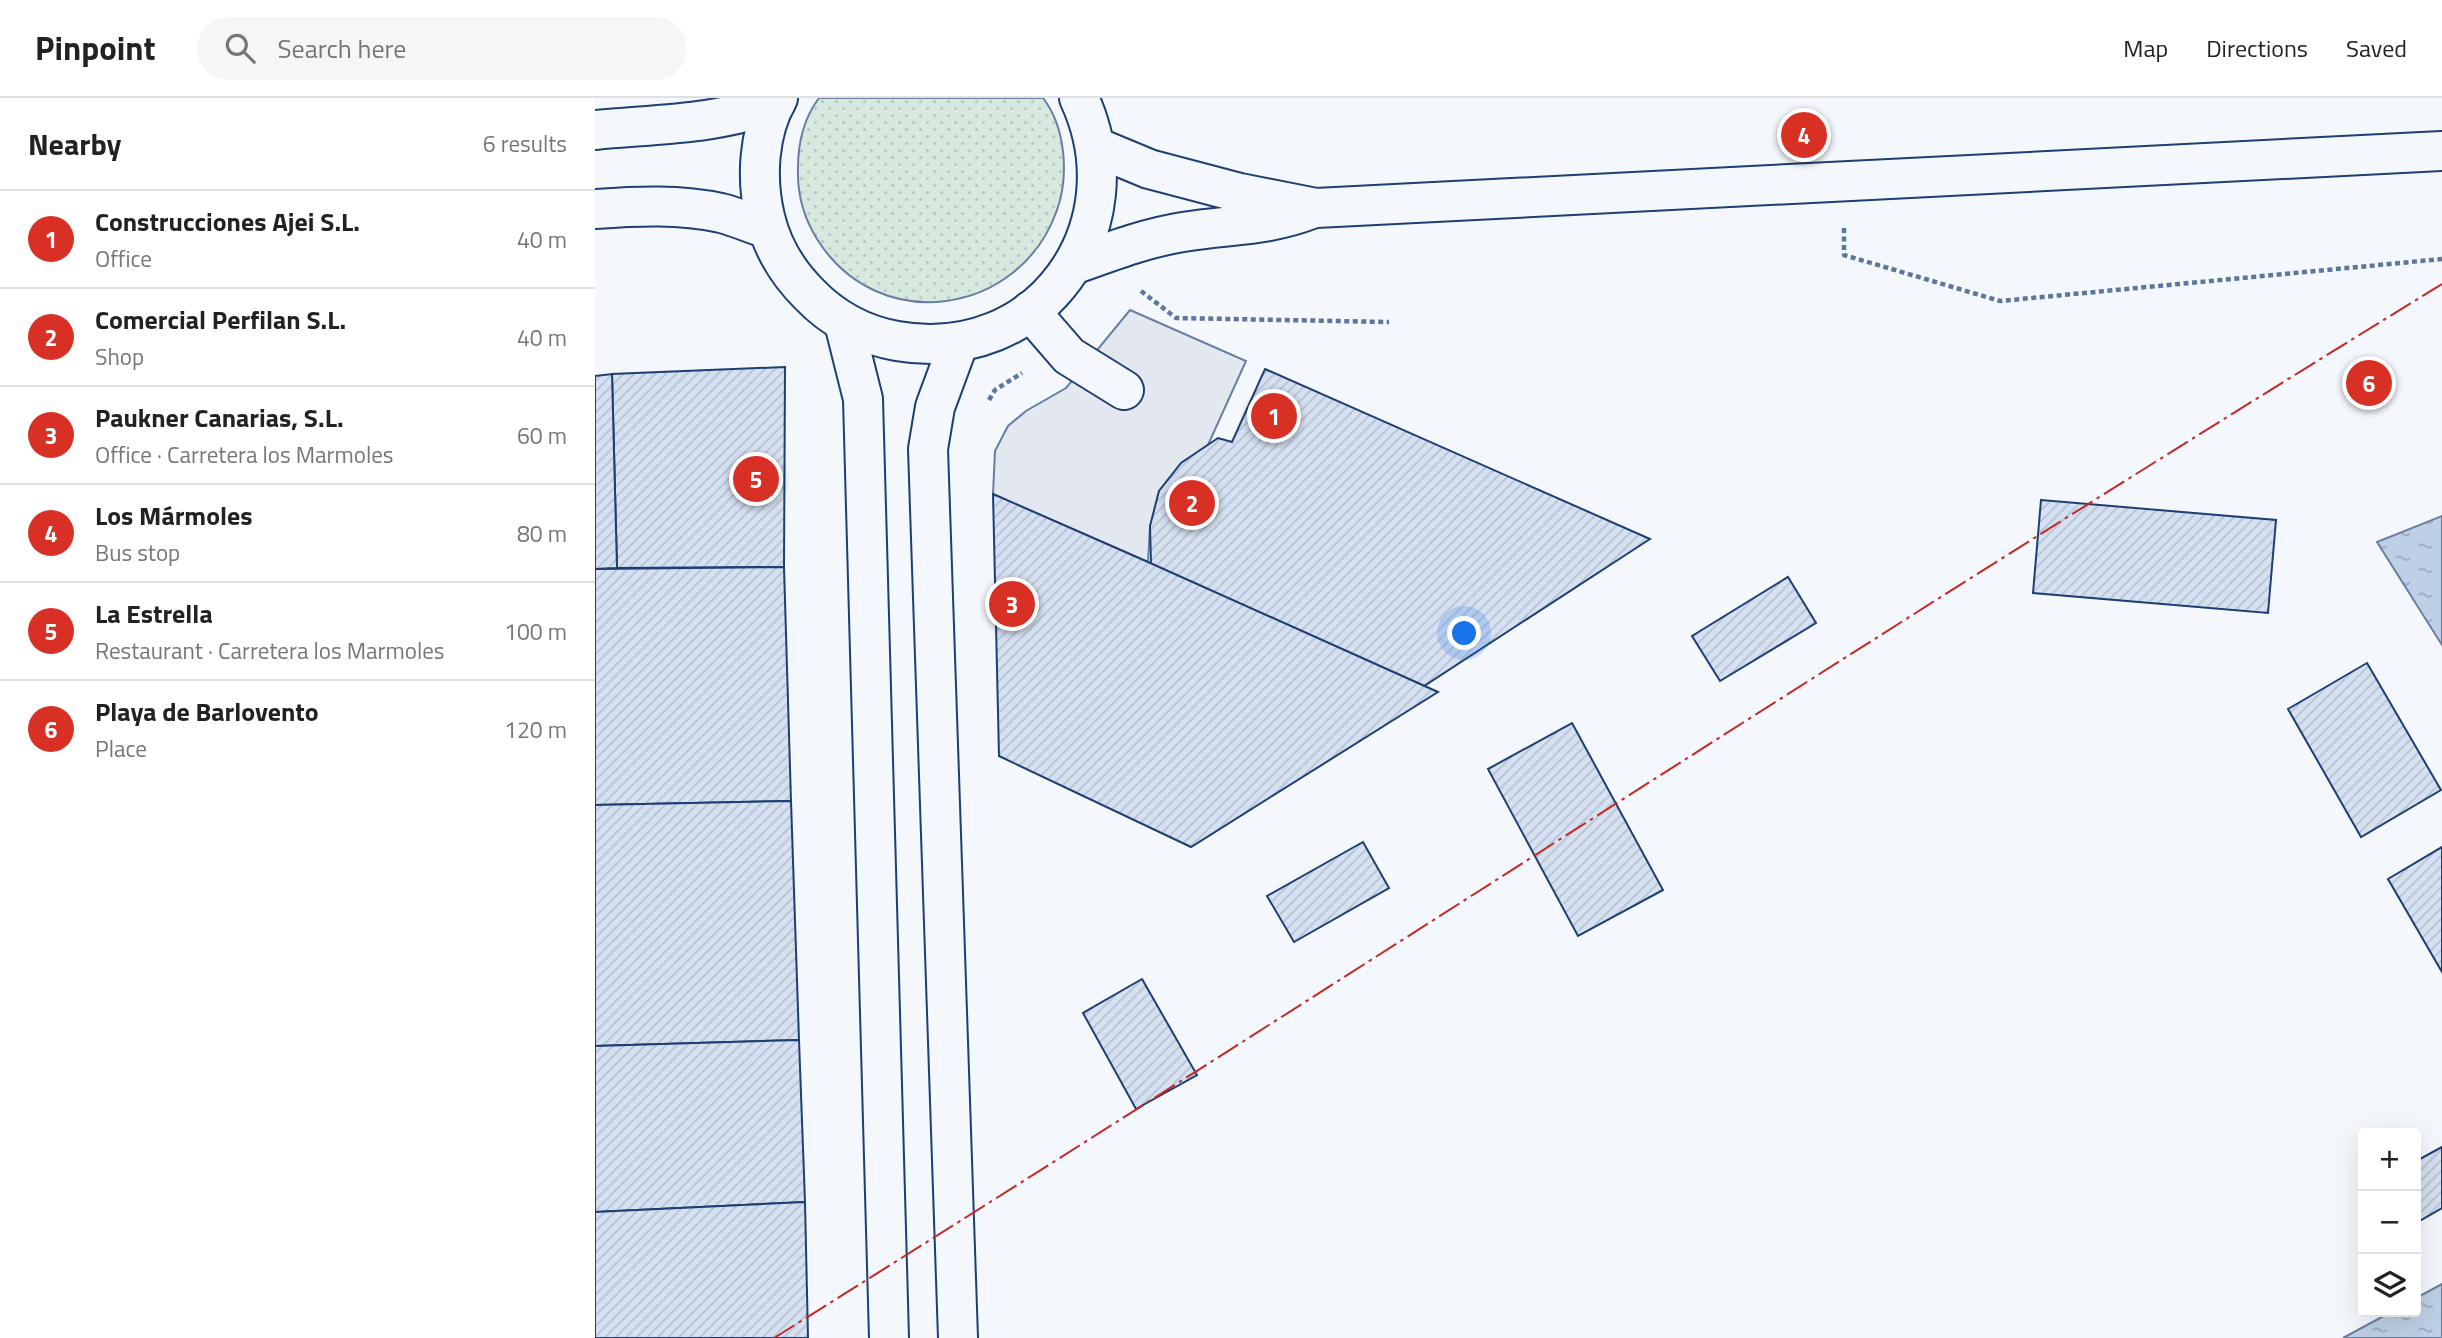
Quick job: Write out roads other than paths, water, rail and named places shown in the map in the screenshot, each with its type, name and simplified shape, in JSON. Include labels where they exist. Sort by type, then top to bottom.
[{"type":"main road","points":[[1079,98],[1096,147],[1097,196],[1085,243],[1085,260]]},
{"type":"main road","points":[[777,100],[765,133],[760,165],[760,198],[768,229],[780,258],[798,283],[819,305],[844,323],[866,332],[912,344],[959,342],[1004,328],[1030,311],[1085,260],[1163,236],[1255,225],[1285,219],[1316,208]]},
{"type":"main road","points":[[595,130],[730,117],[777,100]]},
{"type":"main road","points":[[1096,147],[1149,169],[1316,208],[2442,151]]},
{"type":"main road","points":[[595,209],[642,205],[721,214],[768,229]]},
{"type":"main road","points":[[1030,311],[1069,356],[1124,390]]},
{"type":"main road","points":[[844,323],[863,399],[889,1338]]},
{"type":"main road","points":[[958,1338],[928,449],[935,407],[959,342]]},
{"type":"water","points":[[2442,516],[2442,645],[2377,542]]},
{"type":"water","points":[[2442,1284],[2442,1338],[2343,1338],[2382,1317],[2421,1317],[2421,1295]]},
{"type":"place","name":"Los Mármoles","points":[[1804,135]]},
{"type":"place","name":"Playa de Barlovento","points":[[2369,383]]},
{"type":"place","name":"Construcciones Ajei S.L.","points":[[1274,416]]},
{"type":"place","name":"La Estrella","points":[[756,479]]},
{"type":"place","name":"Comercial Perfilan S.L.","points":[[1192,503]]},
{"type":"place","name":"Paukner Canarias, S.L.","points":[[1012,604]]}]
